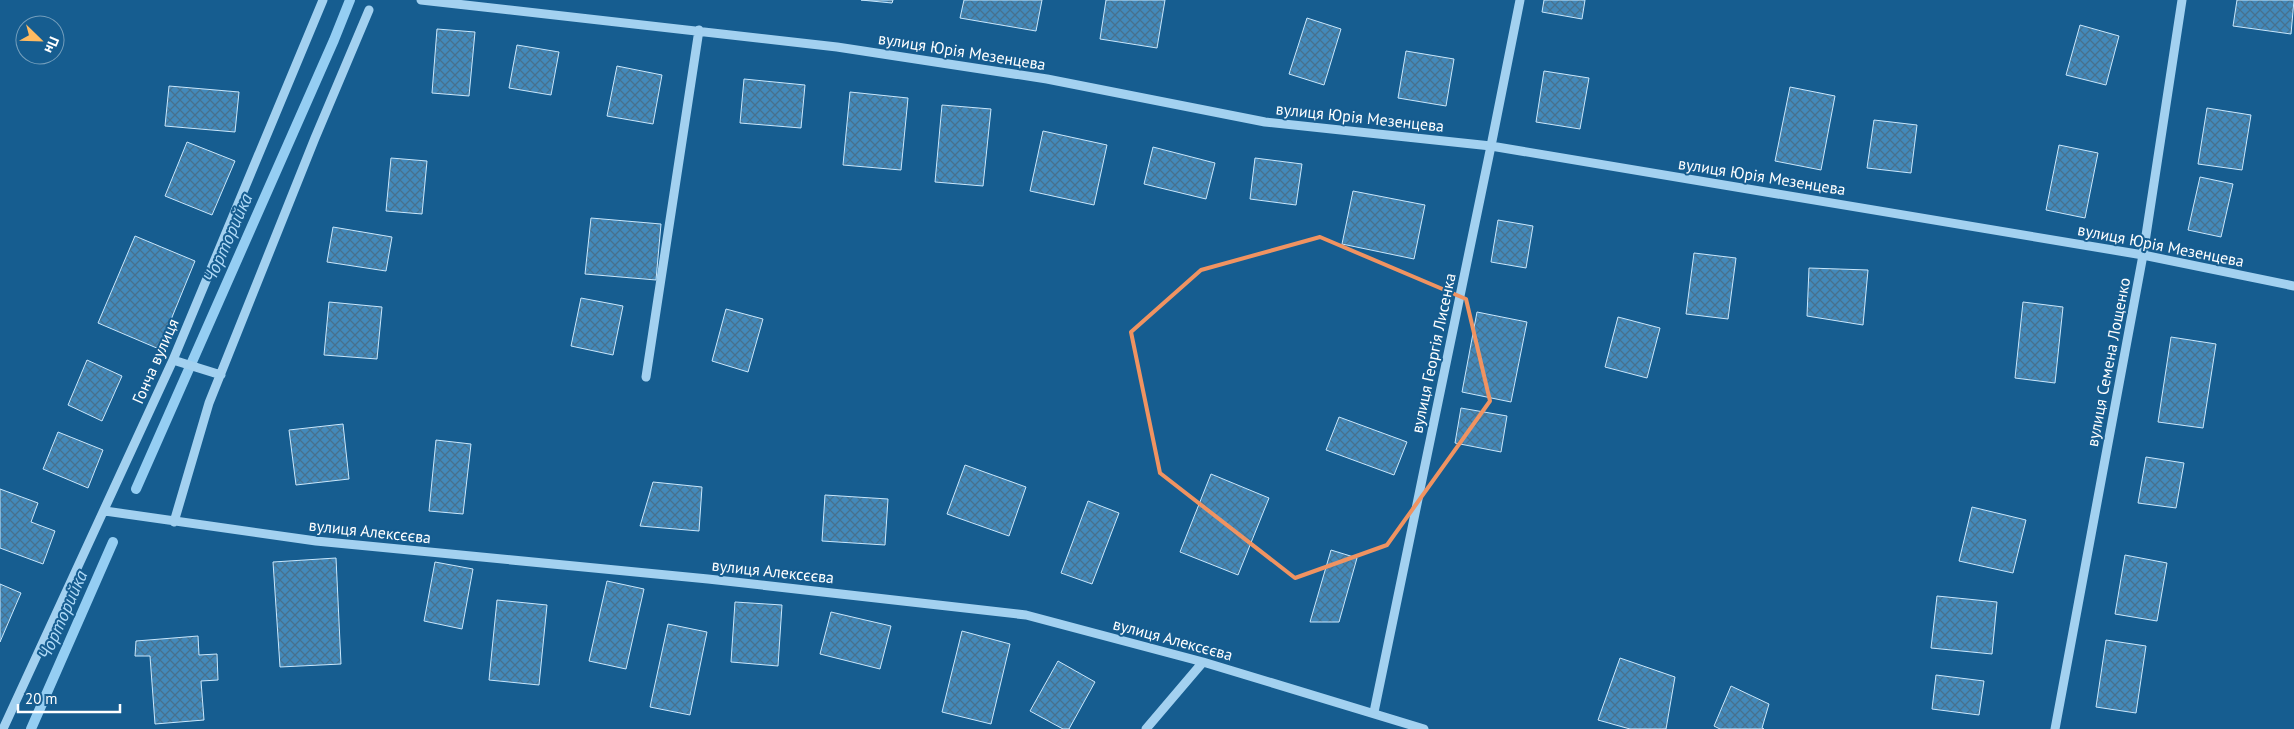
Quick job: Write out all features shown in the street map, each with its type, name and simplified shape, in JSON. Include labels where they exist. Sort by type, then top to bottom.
[{"type":"street","name":"Гонча вулиця","points":[[3,729],[173,360],[323,0]]},
{"type":"street","name":"вулиця Юрія Мезенцева","points":[[421,0],[837,47],[1047,79],[1264,122],[1492,146],[2143,255],[2294,286]]},
{"type":"street","name":"вулиця Георгія Лисенка","points":[[1374,712],[1492,146],[1520,0]]},
{"type":"street","name":"вулиця Семена Лощенко","points":[[2055,729],[2143,255],[2182,0]]},
{"type":"street","points":[[174,522],[210,403],[314,138],[369,10]]},
{"type":"street","points":[[646,377],[699,30]]},
{"type":"street","points":[[173,360],[221,375]]},
{"type":"street","name":"вулиця Алексєєва","points":[[104,512],[316,541],[708,578],[1026,615],[1203,662],[1374,712],[1424,729]]},
{"type":"street","points":[[1146,729],[1203,662]]},
{"type":"highlighted area","points":[[1320,237],[1466,299],[1490,401],[1387,545],[1295,578],[1160,473],[1131,332],[1201,270]]},
{"type":"building","points":[[861,0],[893,0],[892,3]]},
{"type":"building","points":[[964,0],[1042,0],[1036,31],[960,18]]},
{"type":"building","points":[[1106,0],[1165,0],[1157,48],[1100,39]]},
{"type":"building","points":[[1544,0],[1585,0],[1582,19],[1542,12]]},
{"type":"building","points":[[2237,0],[2294,0],[2291,34],[2233,26]]},
{"type":"building","points":[[1307,18],[1341,29],[1324,85],[1289,74]]},
{"type":"building","points":[[2080,25],[2119,36],[2106,85],[2066,75]]},
{"type":"building","points":[[437,29],[475,32],[469,96],[432,93]]},
{"type":"building","points":[[517,45],[559,52],[551,95],[509,88]]},
{"type":"building","points":[[1406,51],[1454,59],[1446,106],[1398,98]]},
{"type":"building","points":[[617,66],[662,75],[653,124],[607,116]]},
{"type":"building","points":[[1544,71],[1589,78],[1580,129],[1536,122]]},
{"type":"building","points":[[744,79],[805,85],[801,128],[740,123]]},
{"type":"building","points":[[169,86],[239,92],[235,132],[165,126]]},
{"type":"building","points":[[1790,87],[1835,96],[1821,170],[1775,161]]},
{"type":"building","points":[[850,92],[908,98],[901,170],[843,165]]},
{"type":"building","points":[[942,105],[991,109],[983,186],[935,182]]},
{"type":"building","points":[[2207,108],[2251,115],[2242,170],[2198,164]]},
{"type":"building","points":[[1874,120],[1917,125],[1911,173],[1867,168]]},
{"type":"building","points":[[1043,131],[1107,145],[1094,205],[1030,191]]},
{"type":"building","points":[[187,142],[235,161],[212,215],[165,196]]},
{"type":"building","points":[[2059,145],[2098,153],[2085,218],[2046,210]]},
{"type":"building","points":[[1153,147],[1215,163],[1206,199],[1144,184]]},
{"type":"building","points":[[391,158],[427,161],[422,214],[386,211]]},
{"type":"building","points":[[1255,158],[1302,164],[1296,205],[1250,199]]},
{"type":"building","points":[[2200,177],[2233,184],[2221,237],[2188,230]]},
{"type":"building","points":[[1353,191],[1425,205],[1414,259],[1342,244]]},
{"type":"building","points":[[591,218],[661,224],[656,280],[585,274]]},
{"type":"building","points":[[1498,220],[1533,226],[1526,268],[1491,262]]},
{"type":"building","points":[[333,227],[392,237],[386,271],[327,262]]},
{"type":"building","points":[[135,236],[195,261],[159,349],[98,323]]},
{"type":"building","points":[[1694,253],[1736,258],[1728,319],[1686,314]]},
{"type":"building","points":[[1809,268],[1868,270],[1863,325],[1807,316]]},
{"type":"building","points":[[581,298],[623,306],[613,355],[571,346]]},
{"type":"building","points":[[329,302],[382,307],[377,359],[324,355]]},
{"type":"building","points":[[2023,302],[2063,307],[2055,383],[2015,378]]},
{"type":"building","points":[[726,309],[763,319],[748,372],[712,361]]},
{"type":"building","points":[[1477,312],[1527,322],[1511,402],[1462,392]]},
{"type":"building","points":[[1618,317],[1660,328],[1647,378],[1605,367]]},
{"type":"building","points":[[2171,337],[2216,344],[2203,428],[2158,422]]},
{"type":"building","points":[[87,360],[122,376],[102,421],[68,405]]},
{"type":"building","points":[[1461,408],[1507,416],[1501,452],[1455,443]]},
{"type":"building","points":[[1339,417],[1407,442],[1394,475],[1326,450]]},
{"type":"building","points":[[343,424],[349,479],[296,485],[289,430]]},
{"type":"building","points":[[58,432],[103,450],[88,488],[43,469]]},
{"type":"building","points":[[436,440],[471,444],[463,514],[429,511]]},
{"type":"building","points":[[2146,457],[2184,463],[2176,508],[2138,503]]},
{"type":"building","points":[[965,465],[1026,487],[1009,536],[947,514]]},
{"type":"building","points":[[1211,474],[1269,498],[1238,575],[1180,552]]},
{"type":"building","points":[[653,482],[702,487],[699,531],[640,526]]},
{"type":"building","points":[[0,489],[38,503],[31,522],[55,531],[43,564],[0,548]]},
{"type":"building","points":[[825,495],[888,499],[885,545],[822,541]]},
{"type":"building","points":[[1088,501],[1119,513],[1092,584],[1061,573]]},
{"type":"building","points":[[1972,507],[2026,520],[2013,573],[1959,561]]},
{"type":"building","points":[[1331,550],[1357,558],[1339,622],[1310,622]]},
{"type":"building","points":[[2125,555],[2167,563],[2157,621],[2115,614]]},
{"type":"building","points":[[336,558],[341,664],[280,667],[273,562]]},
{"type":"building","points":[[435,562],[473,569],[462,629],[424,621]]},
{"type":"building","points":[[607,581],[644,589],[626,669],[589,661]]},
{"type":"building","points":[[0,584],[21,593],[0,642]]},
{"type":"building","points":[[1937,596],[1997,602],[1992,654],[1931,648]]},
{"type":"building","points":[[497,600],[547,605],[539,685],[489,680]]},
{"type":"building","points":[[735,602],[782,605],[778,666],[731,662]]},
{"type":"building","points":[[831,612],[891,626],[880,669],[820,654]]},
{"type":"building","points":[[668,624],[707,632],[690,715],[650,707]]},
{"type":"building","points":[[962,631],[1010,644],[991,724],[942,712]]},
{"type":"building","points":[[198,636],[199,655],[217,654],[218,680],[201,681],[204,720],[155,724],[150,656],[135,656],[136,641]]},
{"type":"building","points":[[2106,640],[2146,646],[2136,713],[2096,707]]},
{"type":"building","points":[[1620,658],[1675,677],[1666,729],[1630,729],[1598,720]]},
{"type":"building","points":[[1058,661],[1095,682],[1069,729],[1063,729],[1030,711]]},
{"type":"building","points":[[1936,675],[1984,681],[1979,715],[1932,709]]},
{"type":"building","points":[[1731,686],[1769,704],[1762,728],[1764,729],[1720,729],[1714,726]]},
{"type":"waterway","name":"Чорторийка","points":[[136,489],[350,0]]},
{"type":"waterway","name":"Чорторийка","points":[[31,729],[113,542]]}]
